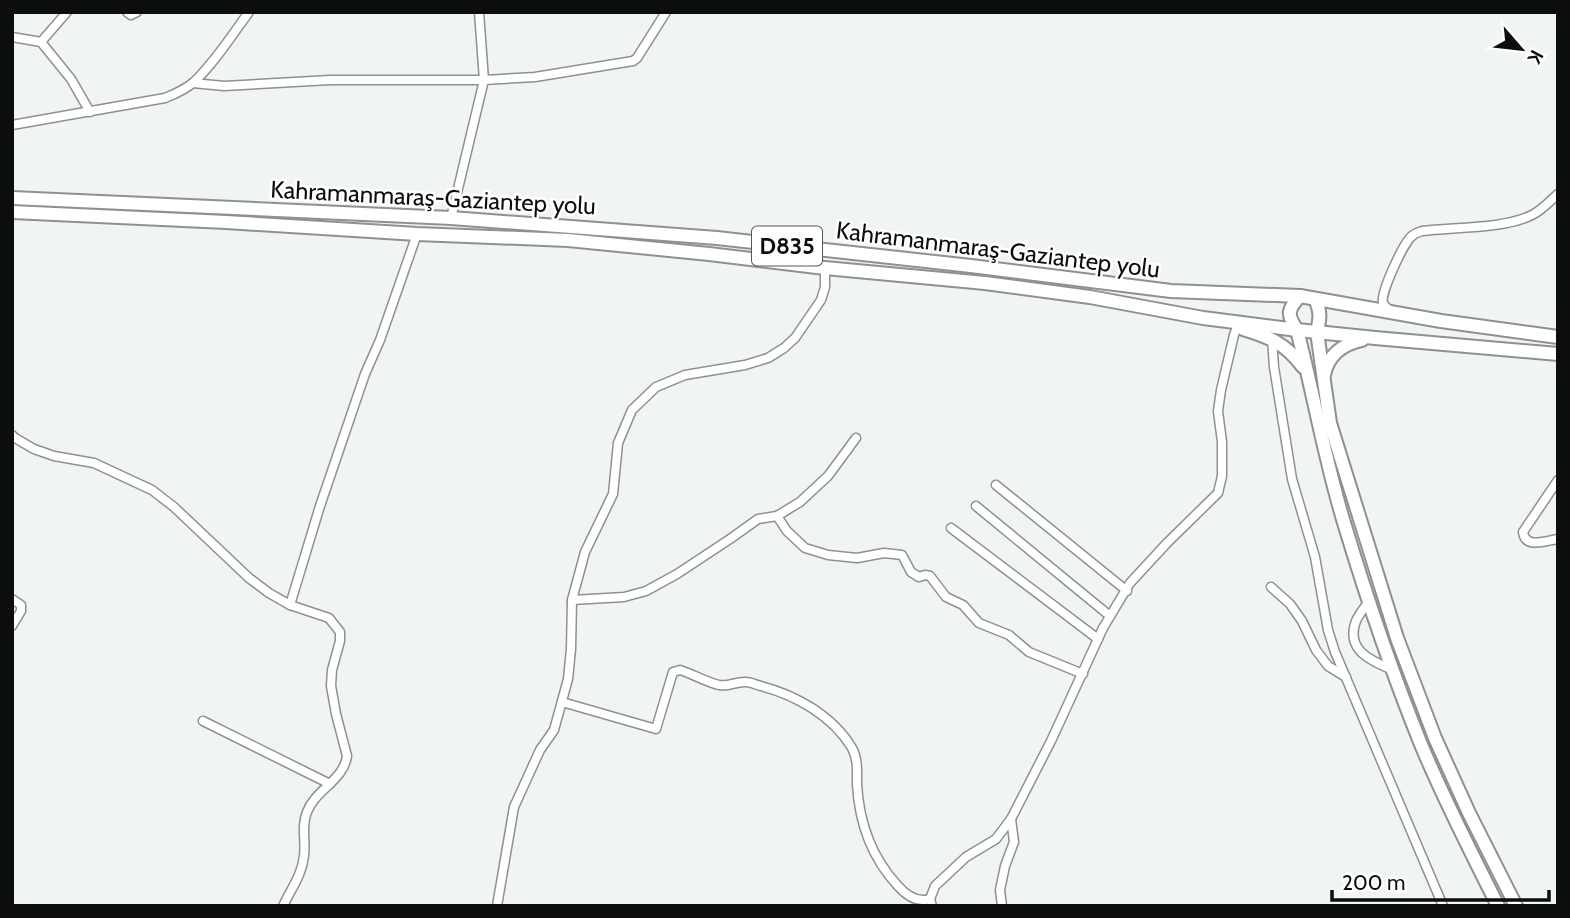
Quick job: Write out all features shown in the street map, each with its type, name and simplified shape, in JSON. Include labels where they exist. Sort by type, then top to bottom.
[{"type":"highway","name":"Kahramanmaraş-Gaziantep yolu","points":[[12,198],[451,218],[717,238],[1171,291],[1300,296],[1558,337]]},
{"type":"highway","name":"Kahramanmaraş-Gaziantep yolu","points":[[12,212],[568,240],[985,283],[1203,318],[1297,330],[1558,354]]},
{"type":"highway","points":[[1300,296],[1292,305],[1289,314],[1297,330],[1322,444],[1369,601],[1421,744],[1498,906]]},
{"type":"highway","points":[[1315,299],[1321,317],[1317,332],[1330,423],[1398,638],[1435,738],[1516,906]]},
{"type":"highway","points":[[1203,318],[1272,339],[1296,357],[1307,373]]},
{"type":"highway","points":[[1323,382],[1326,366],[1333,354],[1358,340],[1376,338]]},
{"type":"street","points":[[41,42],[67,12]]},
{"type":"street","points":[[127,12],[131,15],[137,12]]},
{"type":"street","points":[[12,125],[165,98],[193,83],[249,12]]},
{"type":"street","points":[[451,218],[484,80],[479,12]]},
{"type":"street","points":[[193,83],[224,86],[330,80],[484,80],[534,76],[633,61],[666,12]]},
{"type":"street","points":[[12,37],[41,42],[71,79],[90,112]]},
{"type":"street","points":[[1394,313],[1385,307],[1384,293],[1410,236],[1422,231],[1502,223],[1532,215],[1558,194]]},
{"type":"street","points":[[290,605],[365,374],[380,340],[417,234]]},
{"type":"street","points":[[497,906],[514,807],[540,750],[554,730],[568,679],[572,600],[585,552],[613,494],[618,443],[632,410],[656,387],[685,375],[746,365],[768,358],[784,348],[795,338],[821,300],[825,287],[825,268]]},
{"type":"street","points":[[1358,306],[1369,304],[1384,293]]},
{"type":"street","points":[[562,702],[656,729],[673,672],[680,670],[720,685],[744,682],[778,691],[806,705],[836,727],[854,751],[864,825],[869,842],[885,872],[908,896],[925,903],[944,877],[966,857],[996,839],[1011,819],[1098,639],[1130,583],[1218,493],[1222,476],[1218,411],[1220,390],[1237,327]]},
{"type":"street","points":[[1272,339],[1292,479],[1315,557],[1328,630],[1443,906]]},
{"type":"street","points":[[12,435],[44,453],[94,463],[152,491],[174,507],[249,578],[290,605],[329,618],[340,632],[331,686],[348,756],[342,771],[314,799],[307,811],[302,871],[284,906]]},
{"type":"street","points":[[572,600],[624,597],[646,591],[688,567],[758,519],[777,516],[800,502],[828,476],[856,438]]},
{"type":"street","points":[[1558,480],[1523,532],[1525,541],[1531,543],[1558,539]]},
{"type":"street","points":[[996,485],[1127,591]]},
{"type":"street","points":[[976,506],[1110,616]]},
{"type":"street","points":[[777,516],[787,531],[805,548],[828,555],[857,558],[884,553],[902,555],[911,572],[919,577],[930,576],[946,597],[962,605],[979,623],[1009,635],[1029,652],[1083,674]]},
{"type":"street","points":[[951,528],[1098,639]]},
{"type":"street","points":[[1271,587],[1290,604],[1328,666],[1346,677]]},
{"type":"street","points":[[12,599],[21,606],[21,611],[12,626]]},
{"type":"street","points":[[1369,601],[1356,621],[1354,641],[1360,652],[1393,670]]},
{"type":"street","points":[[203,721],[330,784]]},
{"type":"street","points":[[1002,906],[1002,878],[1014,842],[1011,819]]}]
